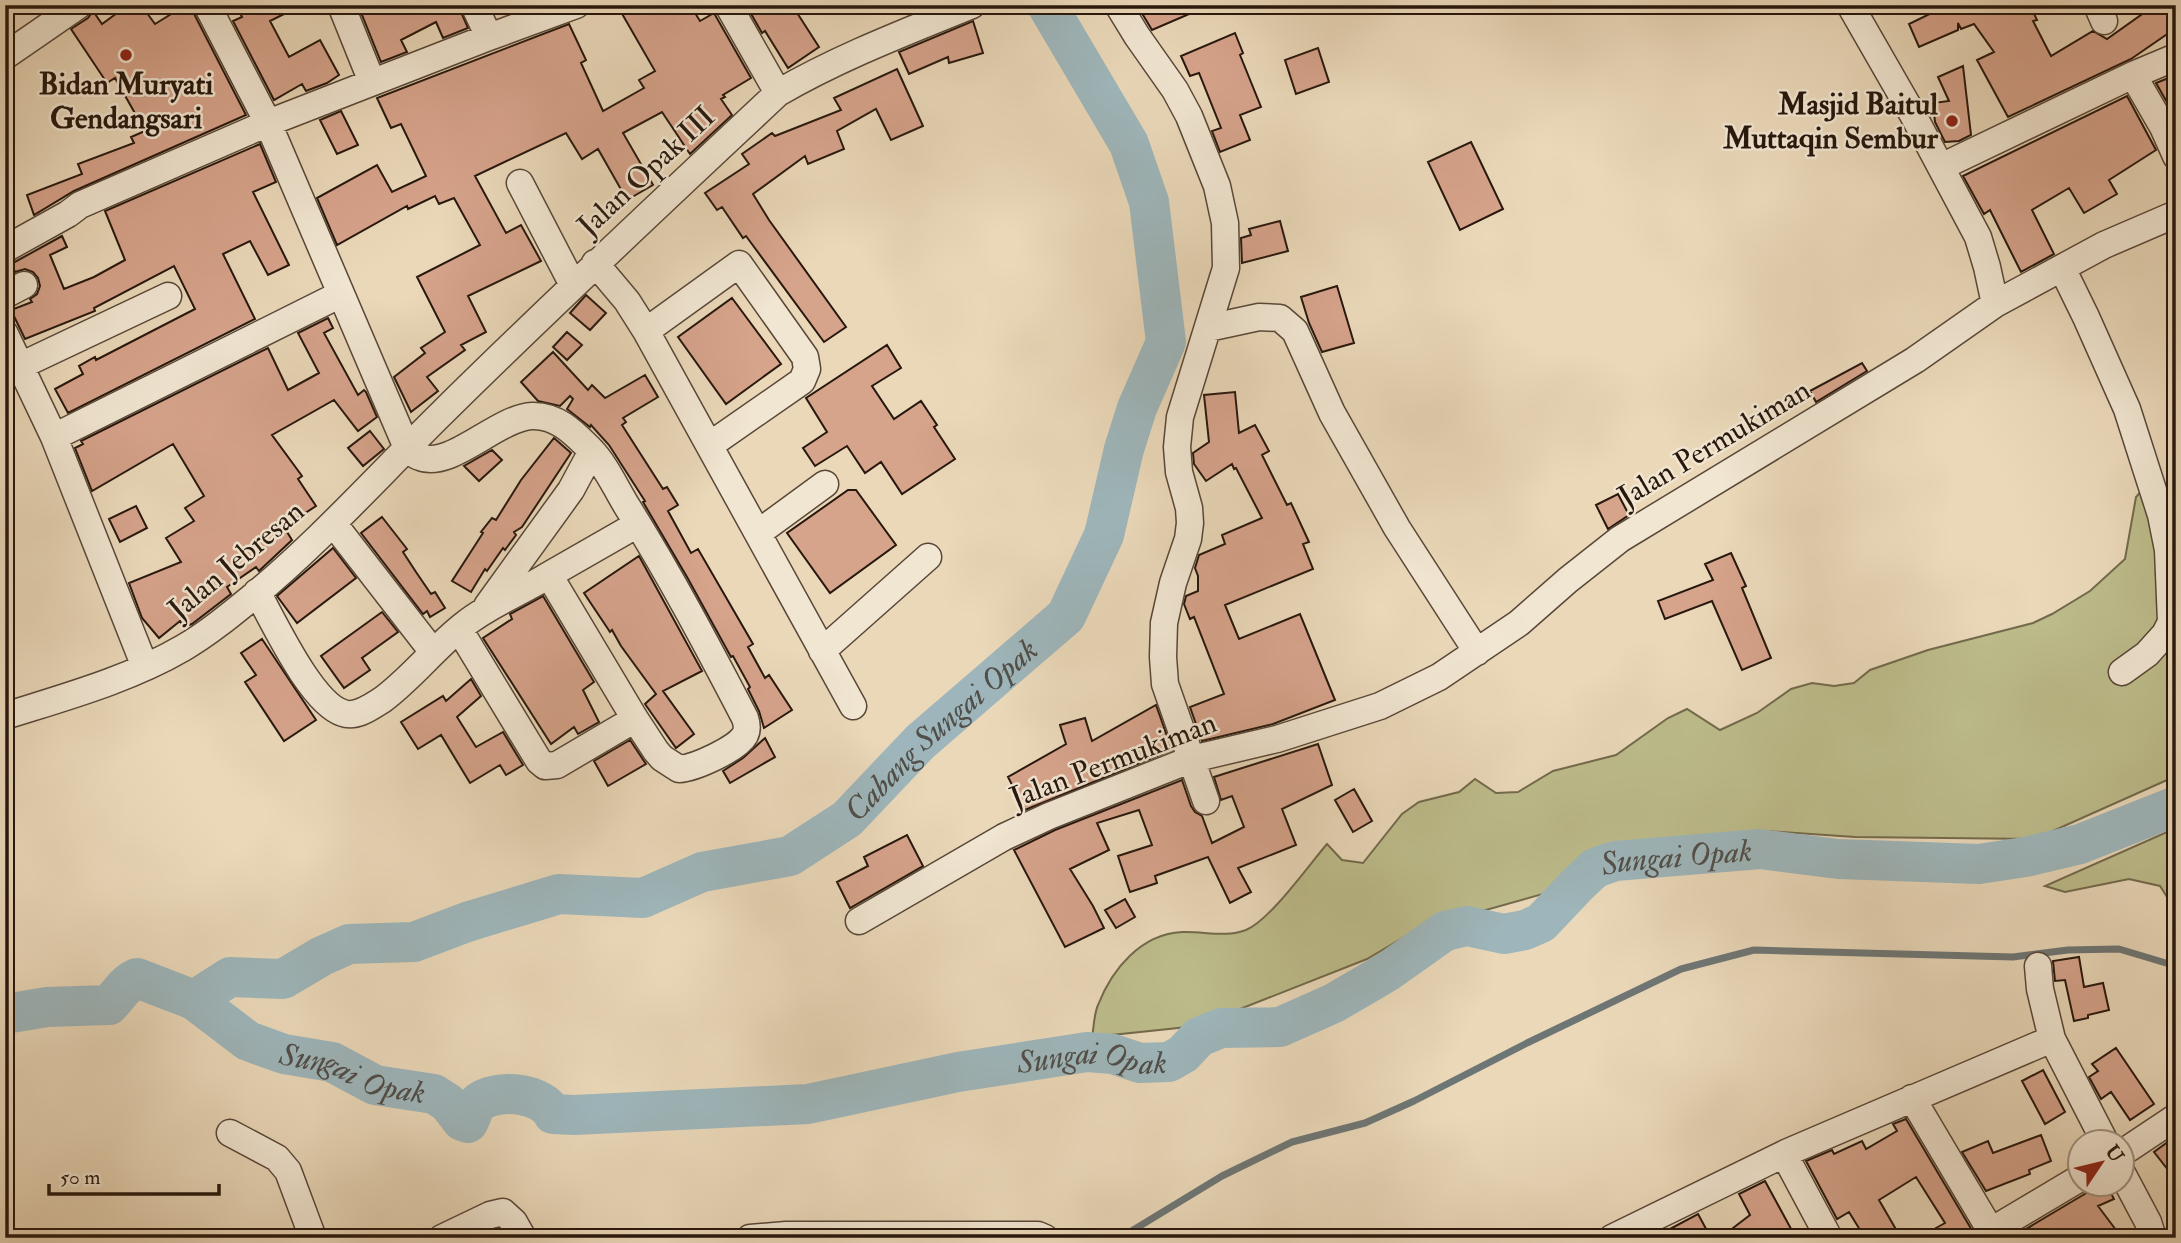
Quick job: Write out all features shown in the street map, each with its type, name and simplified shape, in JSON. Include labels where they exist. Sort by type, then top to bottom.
[{"type":"street","points":[[5,55],[79,5]]},
{"type":"street","points":[[207,5],[268,123],[407,448],[419,457],[446,458],[488,432],[517,420],[531,416],[559,421],[592,451],[639,524],[748,725],[743,739],[697,766],[678,769],[662,758],[635,719],[549,575]]},
{"type":"street","points":[[341,5],[372,82]]},
{"type":"street","points":[[474,5],[489,37]]},
{"type":"street","points":[[5,249],[80,205],[268,123],[576,5]]},
{"type":"street","points":[[728,5],[778,93]]},
{"type":"street","name":"Jalan Opak III","points":[[407,448],[595,263],[778,93],[872,45],[972,5]]},
{"type":"street","points":[[1118,5],[1175,90],[1189,116],[1217,186],[1225,223],[1226,268],[1180,417],[1177,447],[1179,472],[1189,508],[1190,523],[1164,623],[1165,684],[1206,801]]},
{"type":"street","points":[[1850,5],[1978,237],[1995,304]]},
{"type":"street","points":[[1941,167],[2176,57]]},
{"type":"street","points":[[2133,75],[2163,127],[2176,156]]},
{"type":"street","points":[[520,183],[573,285]]},
{"type":"street","name":"Jalan Permukiman","points":[[859,921],[1004,837],[1049,816],[1192,759],[1277,739],[1380,706],[1439,677],[1519,623],[1620,539],[1915,360],[1995,304],[2104,245],[2176,214]]},
{"type":"street","points":[[595,263],[627,301],[646,331],[853,706]]},
{"type":"street","points":[[646,331],[739,264],[804,357],[807,369],[802,381],[710,445]]},
{"type":"street","points":[[2062,268],[2127,409],[2161,515],[2168,550],[2171,622],[2165,634],[2147,654],[2122,672]]},
{"type":"street","points":[[54,437],[341,294]]},
{"type":"street","points":[[20,366],[168,296]]},
{"type":"street","points":[[1208,328],[1259,317],[1280,318],[1295,331],[1332,413],[1390,517],[1477,652]]},
{"type":"street","points":[[5,334],[54,437],[145,667]]},
{"type":"street","name":"Jalan Jebresan","points":[[5,716],[103,685],[183,648],[216,626],[333,523],[407,448]]},
{"type":"street","points":[[481,613],[571,490],[592,451]]},
{"type":"street","points":[[758,533],[825,484]]},
{"type":"street","points":[[333,523],[433,652]]},
{"type":"street","points":[[257,592],[318,695],[331,708],[345,715],[368,710],[385,698],[433,652],[481,613],[639,524]]},
{"type":"street","points":[[822,651],[928,556]]},
{"type":"street","points":[[459,629],[539,761],[545,766],[557,765],[635,719]]},
{"type":"street","points":[[2038,967],[2040,989],[2052,1039],[2098,1128]]},
{"type":"street","points":[[1612,1238],[1649,1229],[1784,1154],[2052,1039]]},
{"type":"street","points":[[1912,1098],[1993,1235],[2066,1187]]},
{"type":"street","points":[[2136,1144],[2176,1117]]},
{"type":"street","points":[[230,1133],[277,1158],[288,1171],[313,1238]]},
{"type":"street","points":[[1784,1154],[1829,1238]]},
{"type":"street","points":[[2135,1198],[2153,1238]]},
{"type":"street","points":[[442,1238],[490,1215],[503,1212],[514,1222],[523,1238]]},
{"type":"street","points":[[750,1238],[786,1235],[1017,1235],[1045,1238]]},
{"type":"shaded area","points":[[2150,481],[2176,486],[2176,776],[2035,839],[1855,837],[1767,831],[1418,929],[1367,959],[1197,1026],[1092,1037],[1098,1005],[1111,979],[1141,946],[1167,934],[1230,934],[1246,930],[1277,904],[1327,844],[1342,860],[1363,863],[1402,814],[1419,802],[1459,792],[1475,779],[1496,793],[1518,792],[1553,771],[1616,755],[1668,718],[1687,709],[1720,730],[1757,713],[1791,689],[1812,683],[1834,686],[1854,683],[1870,670],[1928,650],[2033,623],[2052,614],[2090,591],[2125,559],[2136,497]]},
{"type":"shaded area","points":[[2176,828],[2176,911],[2160,886],[2129,879],[2065,892],[2045,886]]},
{"type":"building","points":[[128,5],[141,5],[155,24],[186,5],[191,5],[246,115],[74,191],[34,215],[27,195],[82,174],[78,164],[134,143],[131,137],[145,131],[115,78],[107,83],[71,29],[88,18],[93,11],[102,24]]},
{"type":"building","points":[[249,5],[302,5],[270,21],[289,57],[320,40],[339,75],[306,91],[302,84],[274,100],[233,21],[242,17],[239,11]]},
{"type":"building","points":[[358,5],[458,5],[468,28],[443,38],[436,22],[401,40],[407,52],[381,62]]},
{"type":"building","points":[[617,5],[690,5],[700,21],[714,13],[751,78],[723,95],[725,97],[721,99],[732,115],[690,154],[662,112],[623,133],[653,185],[627,200],[598,149],[582,159],[566,133],[475,176],[506,233],[521,225],[541,261],[468,296],[486,332],[461,345],[465,350],[427,377],[438,391],[411,412],[394,377],[425,353],[421,348],[445,332],[417,277],[480,245],[454,198],[439,204],[435,196],[408,209],[407,206],[337,245],[317,198],[377,165],[392,192],[426,176],[401,124],[391,128],[377,98],[569,24],[586,60],[581,63],[603,111],[644,88],[639,80],[655,71]]},
{"type":"building","points":[[746,5],[792,5],[819,47],[788,68],[765,31],[762,33]]},
{"type":"building","points":[[1151,5],[1210,5],[1152,30],[1140,10]]},
{"type":"building","points":[[1948,5],[2015,5],[2001,12],[2016,5],[2030,5],[2037,20],[2033,21],[2051,56],[2093,31],[2107,39],[2155,5],[2176,5],[2176,28],[2131,59],[2008,117],[1977,60],[1994,52],[1974,24],[1961,29],[1958,23],[1958,30],[1919,47],[1909,24]]},
{"type":"building","points":[[973,21],[983,53],[949,63],[948,57],[909,74],[899,52]]},
{"type":"building","points":[[1235,33],[1243,53],[1240,55],[1261,107],[1240,115],[1250,140],[1220,152],[1212,131],[1221,128],[1199,73],[1190,76],[1181,56]]},
{"type":"building","points":[[1318,48],[1329,82],[1296,94],[1285,60]]},
{"type":"building","name":"Masjid Baitul Muttaqin Sembur","points":[[1963,66],[1971,135],[1959,141],[1945,142],[1935,122],[1933,103],[1949,101],[1938,77]]},
{"type":"building","points":[[897,69],[923,126],[891,140],[876,109],[837,131],[844,149],[808,164],[805,156],[753,194],[846,327],[824,342],[746,236],[743,238],[722,207],[717,210],[705,193],[749,164],[742,154],[772,133],[775,136],[841,110],[834,98]]},
{"type":"building","points":[[2176,75],[2176,118],[2156,83]]},
{"type":"building","points":[[2127,96],[2156,150],[2109,180],[2117,194],[2084,213],[2069,188],[2032,210],[2054,254],[2021,272],[1990,210],[1984,214],[1963,176]]},
{"type":"building","points":[[341,111],[358,145],[337,154],[320,120]]},
{"type":"building","points":[[1471,142],[1503,209],[1460,230],[1428,162]]},
{"type":"building","points":[[260,144],[276,182],[253,192],[289,265],[268,275],[250,241],[223,254],[255,319],[68,413],[55,389],[83,374],[79,366],[95,357],[96,360],[195,309],[174,266],[94,308],[95,311],[25,339],[11,310],[32,302],[30,299],[37,294],[40,286],[38,278],[25,269],[5,274],[5,265],[62,236],[67,247],[50,255],[64,289],[94,277],[125,260],[105,211]]},
{"type":"building","points":[[1280,221],[1288,251],[1242,263],[1241,238],[1251,235],[1249,229]]},
{"type":"building","points":[[1337,286],[1354,343],[1322,352],[1301,297]]},
{"type":"building","points":[[586,295],[606,313],[590,330],[570,313]]},
{"type":"building","points":[[732,298],[781,364],[726,404],[678,337]]},
{"type":"building","points":[[328,318],[333,328],[324,333],[358,395],[364,390],[366,392],[377,417],[358,431],[334,400],[272,435],[302,476],[298,479],[316,506],[284,527],[292,540],[259,571],[256,567],[227,587],[231,594],[192,624],[183,627],[180,621],[159,638],[142,618],[129,583],[181,562],[166,538],[194,521],[185,508],[204,496],[173,444],[92,491],[75,448],[83,444],[81,441],[268,348],[288,390],[319,373],[298,333]]},
{"type":"building","points":[[567,332],[582,345],[567,360],[553,347]]},
{"type":"building","points":[[887,345],[901,368],[872,386],[894,419],[921,401],[955,459],[902,494],[881,462],[865,473],[847,446],[815,466],[803,448],[827,432],[806,398]]},
{"type":"building","points":[[553,352],[588,390],[592,385],[605,398],[645,375],[658,397],[623,418],[626,422],[622,425],[663,489],[667,487],[678,505],[668,511],[691,553],[698,549],[753,644],[748,647],[765,678],[769,675],[792,710],[764,728],[748,689],[750,687],[643,502],[645,501],[609,445],[591,425],[590,427],[567,409],[573,399],[570,396],[560,406],[538,401],[521,382]]},
{"type":"building","points":[[1862,363],[1867,371],[1816,402],[1810,391]]},
{"type":"building","points":[[1235,392],[1239,433],[1255,425],[1269,451],[1262,455],[1287,505],[1291,503],[1309,542],[1303,544],[1313,569],[1225,605],[1239,639],[1300,614],[1335,700],[1273,724],[1202,741],[1190,707],[1224,694],[1194,617],[1190,619],[1184,604],[1186,596],[1198,591],[1195,568],[1199,555],[1225,544],[1222,535],[1262,518],[1232,464],[1206,481],[1194,464],[1193,453],[1209,442],[1204,395]]},
{"type":"building","points":[[370,431],[384,449],[363,466],[348,448]]},
{"type":"building","points":[[554,438],[571,453],[522,527],[514,532],[516,535],[487,571],[485,569],[471,592],[452,581],[483,533],[481,532],[492,518],[496,520],[521,480]]},
{"type":"building","points":[[492,450],[502,460],[479,481],[464,466]]},
{"type":"building","points":[[848,490],[856,490],[896,545],[830,593],[787,533]]},
{"type":"building","points":[[1618,494],[1629,515],[1608,529],[1596,505]]},
{"type":"building","points":[[136,506],[147,528],[120,542],[109,519]]},
{"type":"building","points":[[382,517],[407,549],[403,552],[431,594],[435,592],[445,608],[430,617],[427,611],[423,614],[361,533]]},
{"type":"building","points":[[333,548],[356,578],[297,623],[277,596]]},
{"type":"building","points":[[1731,553],[1746,586],[1742,588],[1771,658],[1742,670],[1712,601],[1665,619],[1658,601],[1713,580],[1705,564]]},
{"type":"building","points":[[639,556],[702,671],[663,691],[694,734],[676,748],[645,704],[656,694],[584,593]]},
{"type":"building","points":[[543,596],[594,682],[583,690],[599,722],[578,734],[574,727],[551,744],[483,638],[512,619],[510,614]]},
{"type":"building","points":[[382,612],[398,632],[362,658],[370,670],[344,688],[321,656]]},
{"type":"building","points":[[262,639],[316,720],[284,741],[245,682],[256,675],[241,653]]},
{"type":"building","points":[[471,679],[481,696],[457,717],[476,747],[503,732],[523,765],[506,775],[500,765],[470,783],[441,735],[418,749],[401,722],[443,696],[446,701]]},
{"type":"building","points":[[1156,705],[1172,750],[1025,810],[1008,777],[1066,744],[1060,725],[1085,718],[1092,741]]},
{"type":"building","points":[[765,738],[775,757],[730,783],[723,771],[743,758]]},
{"type":"building","points":[[630,740],[646,764],[608,786],[594,761]]},
{"type":"building","points":[[1318,744],[1332,785],[1282,809],[1296,845],[1238,868],[1251,892],[1230,903],[1208,857],[1155,876],[1157,883],[1130,892],[1118,856],[1152,845],[1139,810],[1097,823],[1109,850],[1070,869],[1104,928],[1065,947],[1014,850],[1055,830],[1182,780],[1191,806],[1202,816],[1212,843],[1244,827],[1232,796],[1221,800],[1214,777]]},
{"type":"building","points":[[1354,789],[1372,821],[1353,832],[1335,800]]},
{"type":"building","points":[[907,835],[923,866],[850,908],[837,882],[868,866],[864,857]]},
{"type":"building","points":[[1125,899],[1135,917],[1116,928],[1105,910]]},
{"type":"building","points":[[2079,957],[2084,987],[2103,983],[2109,1010],[2074,1021],[2065,980],[2055,981],[2053,961]]},
{"type":"building","points":[[2116,1048],[2154,1104],[2130,1120],[2111,1092],[2101,1099],[2089,1077],[2098,1071],[2092,1064]]},
{"type":"building","points":[[2043,1070],[2065,1112],[2045,1124],[2022,1081]]},
{"type":"building","points":[[1906,1119],[1976,1237],[1918,1238],[1945,1223],[1916,1177],[1879,1200],[1901,1238],[1865,1238],[1849,1212],[1837,1219],[1806,1161],[1832,1150],[1834,1154],[1862,1141],[1866,1149],[1897,1131],[1893,1124]]},
{"type":"building","points":[[2041,1135],[2051,1161],[2029,1170],[2030,1174],[1986,1191],[1962,1152],[1988,1141],[1993,1153]]},
{"type":"building","points":[[2176,1136],[2176,1180],[2154,1152]]},
{"type":"building","points":[[1765,1181],[1796,1238],[1720,1238],[1750,1215],[1739,1194]]},
{"type":"building","points":[[2078,1198],[2113,1198],[2098,1206],[2122,1238],[2011,1238]]},
{"type":"building","points":[[1698,1214],[1711,1238],[1653,1238]]},
{"type":"waterway","name":"Cabang Sungai Opak","points":[[194,1000],[230,977],[283,979],[349,944],[414,942],[467,922],[559,894],[643,898],[702,872],[790,856],[847,819],[920,742],[1066,616],[1104,535],[1124,449],[1137,408],[1166,342],[1149,202],[1129,144],[1047,5]]},
{"type":"waterway","name":"Sungai Opak","points":[[5,1014],[47,1007],[109,1005],[137,978],[194,1000],[248,1041],[284,1054],[332,1062],[375,1085],[434,1094],[448,1103],[462,1121],[468,1123],[479,1102],[510,1094],[540,1101],[553,1114],[574,1115],[808,1104],[958,1072],[1087,1052],[1113,1054],[1140,1063],[1169,1062],[1183,1054],[1199,1037],[1221,1028],[1280,1027],[1334,1003],[1387,972],[1445,931],[1467,926],[1504,934],[1525,930],[1541,923],[1595,868],[1615,861],[1760,849],[1838,859],[1979,864],[2080,844],[2176,806]]},
{"type":"waterway","points":[[1120,1238],[1222,1176],[1292,1142],[1365,1123],[1681,969],[1754,950],[2013,957],[2068,950],[2119,949],[2176,966]]},
{"type":"place","name":"Bidan Muryati Gendangsari","points":[[126,55]]},
{"type":"place","name":"Masjid Baitul Muttaqin Sembur","points":[[1952,121]]}]
